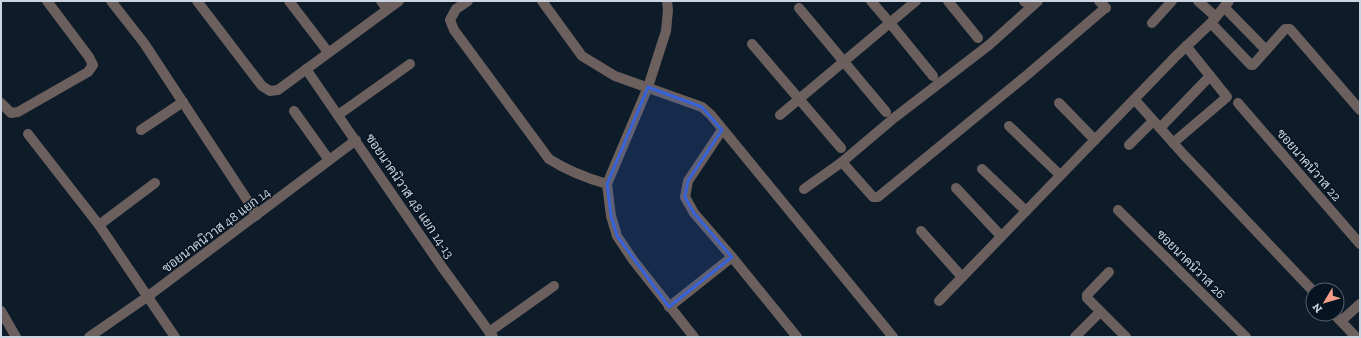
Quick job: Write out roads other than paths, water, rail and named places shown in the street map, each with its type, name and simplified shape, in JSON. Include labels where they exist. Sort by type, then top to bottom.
[{"type":"street","points":[[1,103],[11,113],[18,112],[88,72],[94,65],[89,56],[47,1]]},
{"type":"street","points":[[111,1],[144,43],[257,215]]},
{"type":"street","points":[[197,1],[262,86],[270,91],[278,90],[306,69],[384,5],[399,1]]},
{"type":"street","points":[[289,1],[328,52]]},
{"type":"street","points":[[468,1],[456,9],[450,20],[454,30],[549,159],[565,169],[586,178],[607,184]]},
{"type":"street","points":[[542,1],[582,56],[615,76],[702,108],[711,115],[894,337]]},
{"type":"street","points":[[666,1],[668,10],[666,31],[648,87],[607,184],[611,216],[617,236],[632,260],[694,337]]},
{"type":"street","points":[[871,1],[932,76]]},
{"type":"street","points":[[780,115],[916,1]]},
{"type":"street","points":[[948,1],[978,38]]},
{"type":"street","points":[[804,189],[842,162],[894,118],[989,45],[1038,1]]},
{"type":"street","points":[[842,162],[873,197],[878,197],[1106,8],[1100,1]]},
{"type":"street","points":[[1152,23],[1172,1]]},
{"type":"street","points":[[1198,1],[1249,65],[1253,65],[1285,29],[1290,29],[1360,110]]},
{"type":"street","points":[[938,301],[1227,4],[1266,50]]},
{"type":"street","points":[[799,8],[886,112]]},
{"type":"street","points":[[752,44],[841,148]]},
{"type":"street","points":[[1173,144],[1227,97],[1186,46]]},
{"type":"street","points":[[338,115],[410,64]]},
{"type":"street","name":"ซอยนาคนิวาส 48 แยก 14-13","points":[[306,69],[442,267],[491,334]]},
{"type":"street","points":[[1129,145],[1156,125],[1210,76]]},
{"type":"street","points":[[1135,100],[1173,144],[1305,283]]},
{"type":"street","points":[[141,130],[183,102]]},
{"type":"street","points":[[1059,103],[1095,140]]},
{"type":"street","name":"ซอยนาคนิวาส 22","points":[[1238,103],[1360,244]]},
{"type":"street","points":[[294,111],[329,160]]},
{"type":"street","points":[[1009,126],[1060,175]]},
{"type":"street","points":[[722,130],[688,181],[685,198],[694,213],[797,337]]},
{"type":"street","points":[[28,134],[99,225],[147,298],[175,337]]},
{"type":"street","name":"ซอยนาคนิวาส 48 แยก 14","points":[[89,337],[147,298],[356,140]]},
{"type":"street","points":[[982,169],[1026,211]]},
{"type":"street","points":[[99,225],[155,183]]},
{"type":"street","points":[[956,188],[1001,236]]},
{"type":"street","name":"ซอยนาคนิวาส 26","points":[[1118,210],[1246,337]]},
{"type":"street","points":[[921,231],[962,277]]},
{"type":"street","points":[[669,307],[732,257]]},
{"type":"street","points":[[1109,272],[1087,295],[1088,301],[1126,337]]},
{"type":"street","points":[[491,334],[554,286]]},
{"type":"street","points":[[1345,314],[1360,304]]},
{"type":"street","points":[[1,312],[16,337]]},
{"type":"street","points":[[1075,337],[1100,312]]},
{"type":"street","points":[[1342,322],[1356,337]]}]
